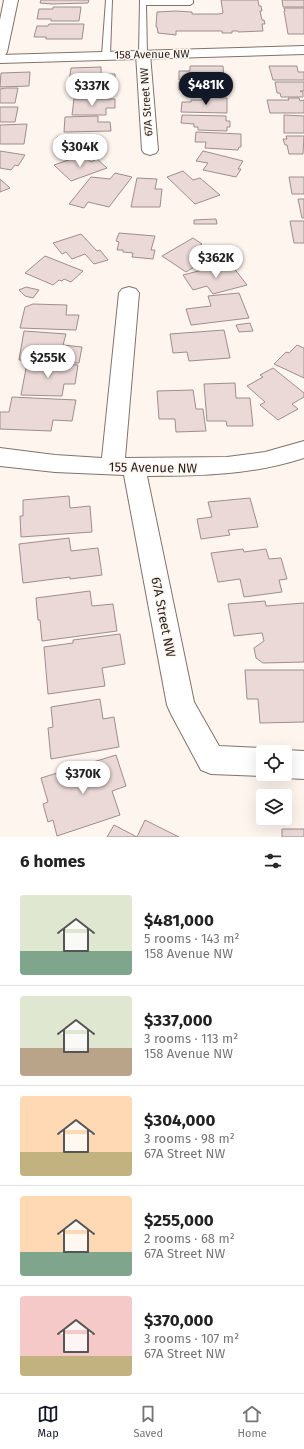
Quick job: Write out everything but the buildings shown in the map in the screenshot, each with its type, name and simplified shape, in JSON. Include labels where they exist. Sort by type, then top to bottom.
[{"type":"street","points":[[0,52],[11,0]]},
{"type":"street","name":"158 Avenue NW","points":[[0,59],[304,50]]},
{"type":"street","name":"67A Street NW","points":[[143,54],[150,150]]},
{"type":"street","name":"67A Street NW","points":[[129,293],[123,467],[181,705],[210,760],[256,762]]},
{"type":"street","name":"155 Avenue NW","points":[[0,457],[63,464],[123,467],[230,467],[259,463],[287,456],[304,449]]},
{"type":"street","points":[[292,764],[304,765]]},
{"type":"lane","points":[[106,55],[109,0]]},
{"type":"lane","points":[[143,54],[143,2],[190,3],[190,0]]}]
